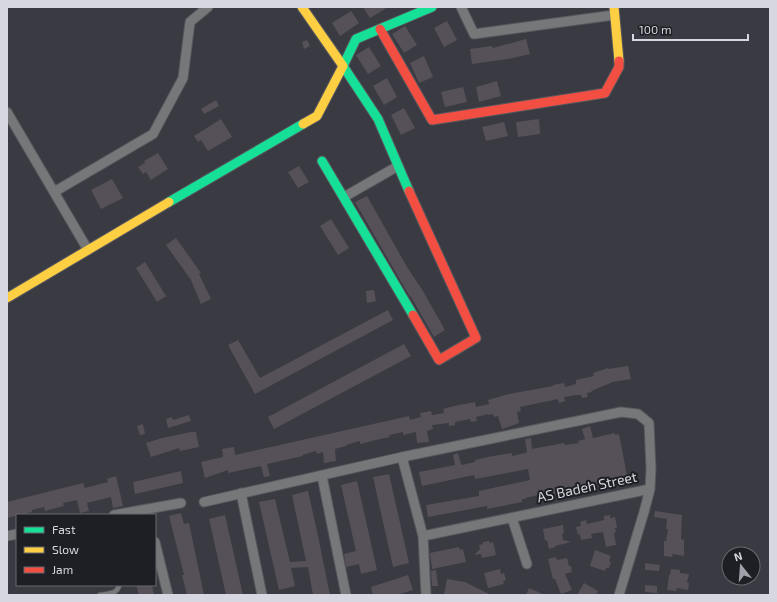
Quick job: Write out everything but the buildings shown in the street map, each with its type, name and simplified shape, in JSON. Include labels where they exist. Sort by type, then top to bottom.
[{"type":"street","points":[[54,192],[153,134],[183,78],[190,22],[208,7]]},
{"type":"street","points":[[302,7],[378,119],[476,338],[439,360],[322,161]]},
{"type":"street","points":[[7,298],[317,116],[356,39],[432,7]]},
{"type":"street","points":[[380,29],[432,120],[605,92],[619,67],[614,11],[474,34],[461,7]]},
{"type":"street","points":[[7,112],[88,250]]},
{"type":"street","points":[[344,197],[398,166]]},
{"type":"street","points":[[204,502],[402,457],[621,412],[638,414],[649,423],[651,469],[650,488]]},
{"type":"street","points":[[402,457],[423,536],[426,595]]},
{"type":"street","points":[[322,476],[346,595]]},
{"type":"street","name":"AS Badeh Street","points":[[423,536],[650,488],[619,595]]},
{"type":"street","points":[[241,493],[262,595]]},
{"type":"street","points":[[120,514],[181,503]]},
{"type":"street","points":[[512,518],[527,564]]},
{"type":"street","points":[[156,546],[168,595]]},
{"type":"lane","points":[[100,595],[116,591],[119,586]]},
{"type":"traffic: fast","points":[[409,191],[378,119],[343,66],[356,39],[432,7]]},
{"type":"traffic: fast","points":[[169,202],[303,124]]},
{"type":"traffic: fast","points":[[322,161],[413,315]]},
{"type":"traffic: slow","points":[[302,7],[343,66],[317,116],[303,124]]},
{"type":"traffic: slow","points":[[614,7],[619,61]]},
{"type":"traffic: slow","points":[[7,298],[169,202]]},
{"type":"traffic: jam","points":[[380,29],[432,120],[605,93],[619,67],[619,61]]},
{"type":"traffic: jam","points":[[409,191],[476,338],[439,360],[413,315]]}]
